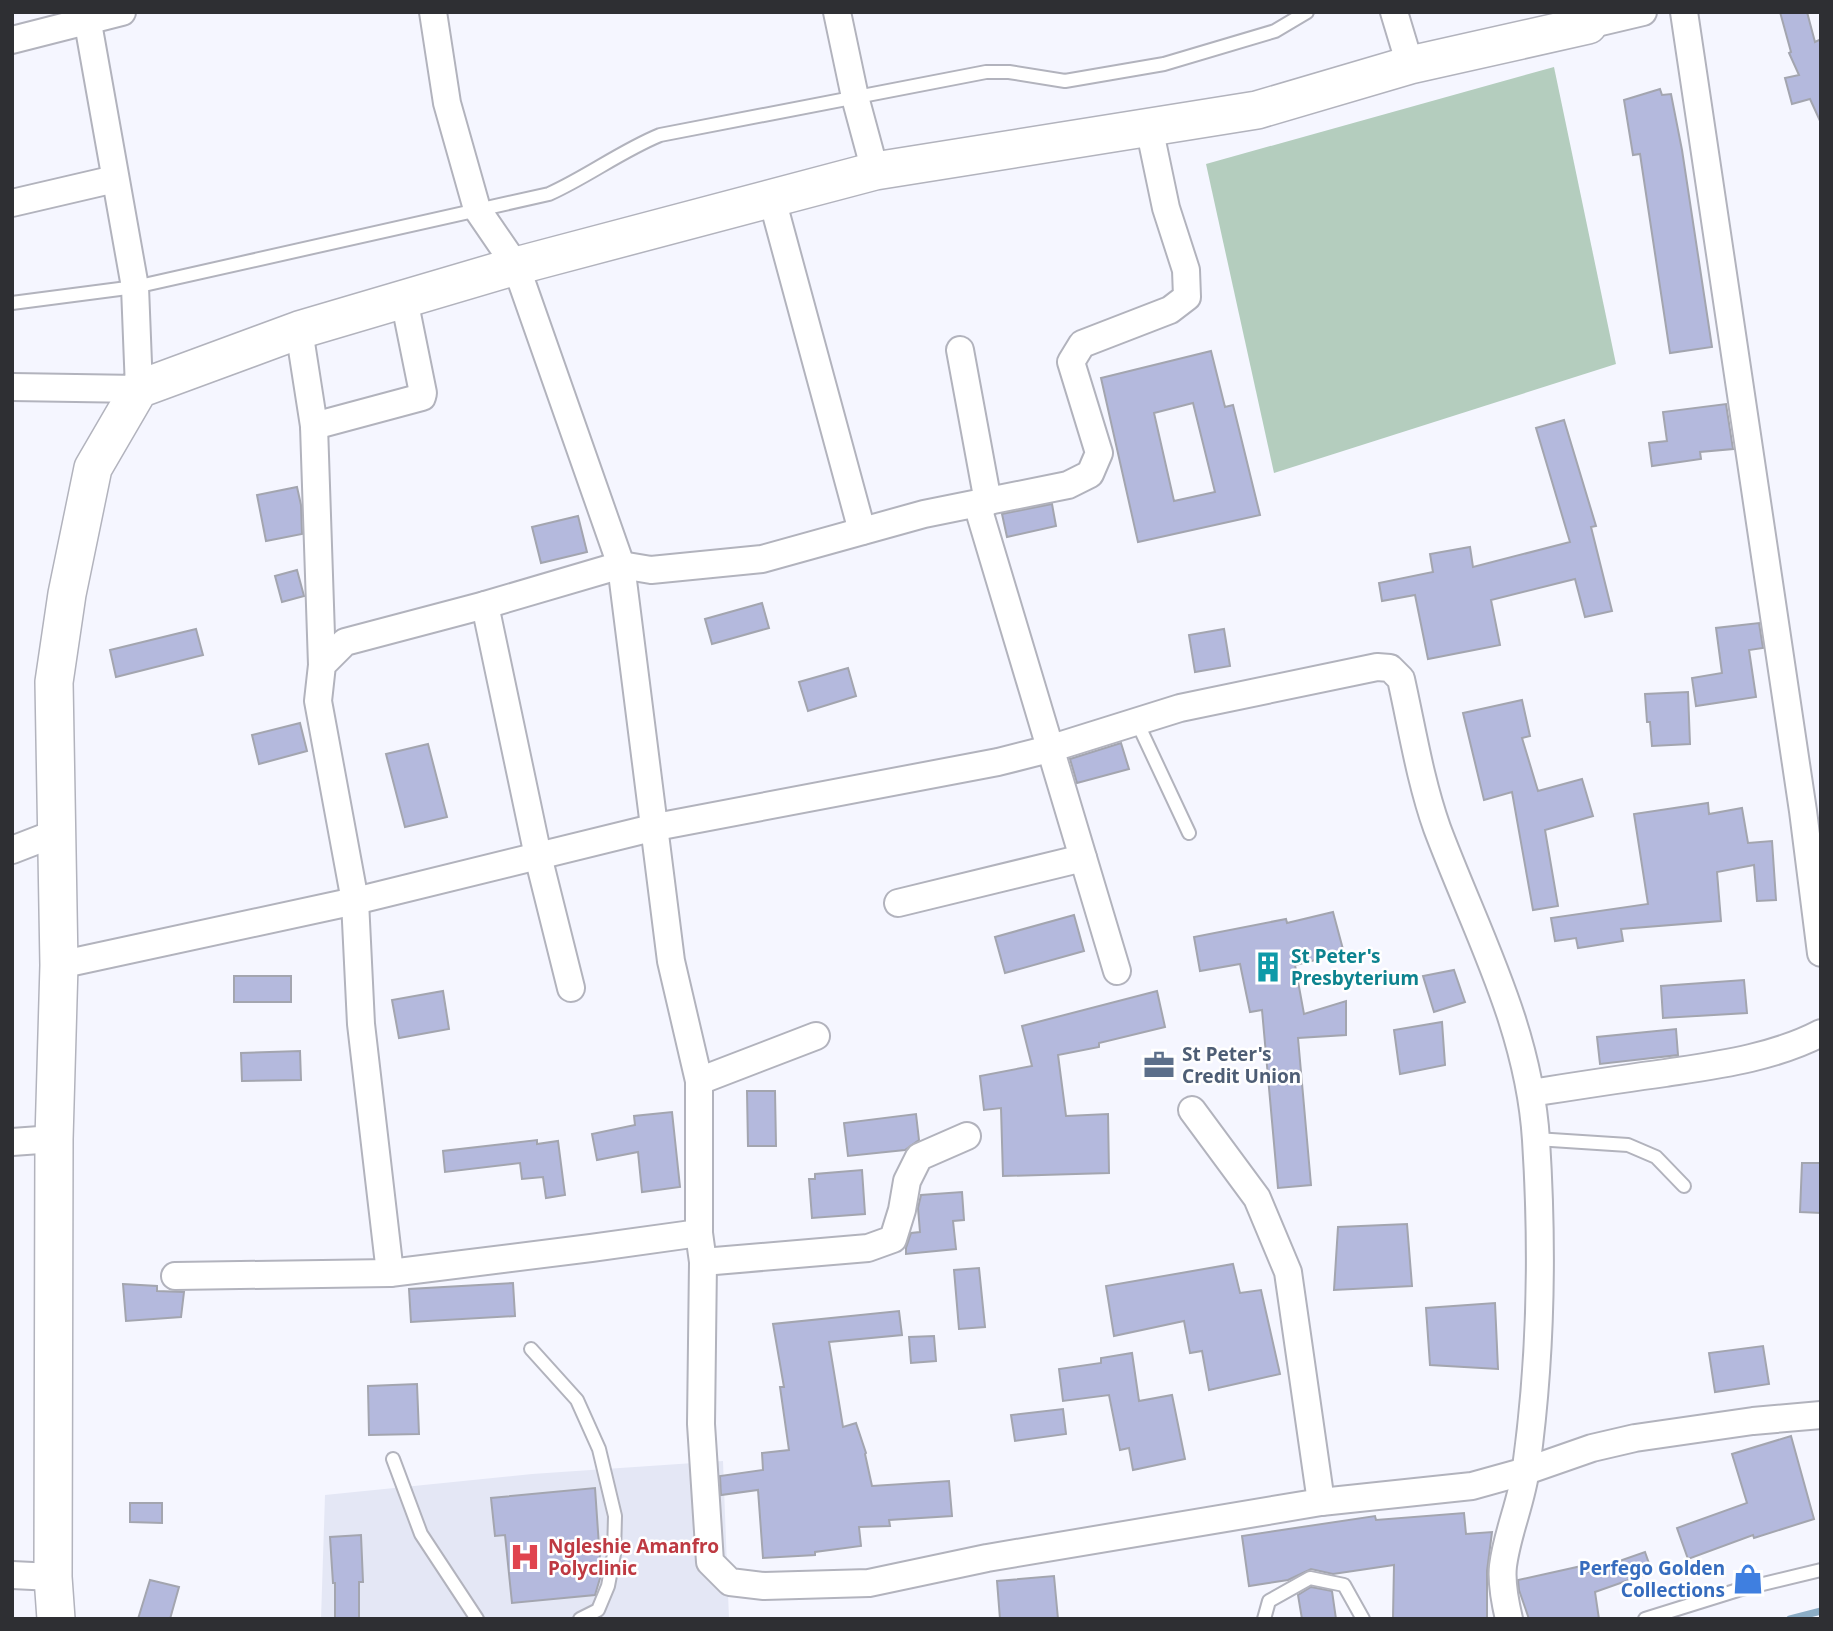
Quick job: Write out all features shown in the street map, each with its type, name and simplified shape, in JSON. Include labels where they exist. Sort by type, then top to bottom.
[{"type":"street","points":[[12,40],[87,17],[122,12]]},
{"type":"street","points":[[433,12],[447,103],[477,209],[516,266],[621,565],[671,961],[699,1081],[699,1233],[703,1262],[701,1424],[710,1562],[730,1582],[764,1586],[869,1583],[987,1558],[1321,1502],[1472,1486],[1526,1471],[1555,1459],[1635,1438],[1753,1421],[1821,1415]]},
{"type":"street","points":[[837,12],[855,97],[875,171]]},
{"type":"street","points":[[1394,12],[1410,65]]},
{"type":"street","points":[[12,387],[139,389],[299,330],[516,266],[875,171],[1257,110],[1410,65],[1591,19],[1643,12]]},
{"type":"street","points":[[1684,12],[1812,809],[1821,953]]},
{"type":"street","points":[[56,1619],[53,1577],[54,1139],[59,965],[54,682],[66,594],[93,468],[139,389],[135,287],[87,17]]},
{"type":"street","points":[[322,665],[345,642],[485,606],[621,565],[651,570],[762,559],[924,514],[1068,485],[1090,474],[1099,453],[1071,362],[1082,344],[1170,310],[1188,297],[1186,270],[1166,208],[1149,127]]},
{"type":"street","points":[[12,203],[115,179]]},
{"type":"street","points":[[772,199],[862,531]]},
{"type":"street","points":[[314,426],[422,397],[404,299]]},
{"type":"street","points":[[299,330],[314,426],[322,665],[318,701],[355,901],[361,1024],[390,1273]]},
{"type":"street","points":[[960,350],[982,503],[1049,749],[1117,971]]},
{"type":"street","points":[[485,606],[538,856],[571,989]]},
{"type":"street","points":[[59,965],[355,901],[656,827],[998,762],[1193,705],[1377,667],[1390,668],[1401,679],[1424,787],[1437,827],[1510,1008],[1531,1093],[1536,1139],[1538,1326],[1526,1471],[1503,1569],[1504,1599],[1509,1619]]},
{"type":"street","points":[[12,850],[56,833]]},
{"type":"street","points":[[898,903],[1083,858]]},
{"type":"street","points":[[1531,1093],[1768,1054],[1789,1048],[1821,1033]]},
{"type":"street","points":[[699,1081],[816,1036]]},
{"type":"street","points":[[1192,1110],[1257,1198],[1288,1272],[1321,1502]]},
{"type":"street","points":[[703,1262],[868,1248],[893,1239],[907,1181],[919,1157],[967,1136]]},
{"type":"street","points":[[12,1142],[54,1139]]},
{"type":"street","points":[[175,1276],[390,1273],[699,1233]]},
{"type":"street","points":[[12,1576],[53,1577]]},
{"type":"lane","points":[[12,303],[135,287],[549,194],[660,135],[986,72],[1009,72],[1065,82],[1164,64],[1275,31],[1307,12]]},
{"type":"lane","points":[[1137,722],[1189,833]]},
{"type":"lane","points":[[1536,1139],[1628,1145],[1656,1157],[1684,1185]]},
{"type":"lane","points":[[531,1349],[577,1400],[598,1449],[615,1516],[614,1554],[608,1586],[598,1610],[580,1619]]},
{"type":"lane","points":[[393,1459],[421,1534],[477,1619]]},
{"type":"lane","points":[[1645,1619],[1738,1590],[1821,1570]]},
{"type":"lane","points":[[1264,1619],[1269,1601],[1310,1578],[1344,1585],[1363,1619]]},
{"type":"shaded area","name":"Ngleshie Amanfro Polyclinic","points":[[723,1461],[729,1619],[321,1619],[325,1495],[532,1474]]},
{"type":"green space","points":[[1554,67],[1616,364],[1274,473],[1206,164]]},
{"type":"building","points":[[1780,12],[1807,12],[1815,42],[1821,39],[1821,123],[1810,99],[1792,104],[1785,78],[1799,75],[1789,53],[1791,52]]},
{"type":"building","points":[[1660,89],[1662,95],[1671,94],[1712,347],[1670,353],[1640,154],[1633,155],[1624,100]]},
{"type":"building","points":[[1211,351],[1225,407],[1233,405],[1260,515],[1138,542],[1101,378]],"holes":[[[1193,403],[1215,492],[1174,501],[1154,413]]]},
{"type":"building","points":[[1726,404],[1733,449],[1700,452],[1701,459],[1652,466],[1649,443],[1667,441],[1663,412]]},
{"type":"building","points":[[1564,420],[1596,526],[1591,527],[1612,611],[1585,617],[1575,579],[1491,600],[1500,645],[1428,659],[1415,595],[1382,601],[1379,583],[1433,572],[1430,554],[1470,547],[1473,567],[1570,542],[1536,428]]},
{"type":"building","points":[[297,487],[302,534],[266,541],[257,495]]},
{"type":"building","points":[[1052,504],[1056,526],[1007,537],[1002,514]]},
{"type":"building","points":[[578,516],[587,552],[541,563],[532,527]]},
{"type":"building","points":[[297,570],[304,596],[282,602],[275,576]]},
{"type":"building","points":[[762,603],[769,628],[712,644],[705,619]]},
{"type":"building","points":[[1759,623],[1763,648],[1749,650],[1756,697],[1696,706],[1692,678],[1722,673],[1716,628]]},
{"type":"building","points":[[196,629],[203,655],[116,677],[110,650]]},
{"type":"building","points":[[1224,629],[1230,666],[1195,672],[1189,635]]},
{"type":"building","points":[[848,668],[856,696],[808,711],[799,682]]},
{"type":"building","points":[[1688,692],[1690,744],[1652,746],[1645,694]]},
{"type":"building","points":[[1522,700],[1530,736],[1522,738],[1538,791],[1582,779],[1593,816],[1545,830],[1558,906],[1533,910],[1512,792],[1484,800],[1463,713]]},
{"type":"building","points":[[300,723],[307,751],[259,764],[252,735]]},
{"type":"building","points":[[1121,743],[1129,769],[1077,783],[1070,759]]},
{"type":"building","points":[[428,744],[447,817],[405,827],[386,754]]},
{"type":"building","points":[[1708,803],[1709,814],[1742,808],[1748,843],[1772,841],[1776,900],[1757,901],[1754,865],[1717,872],[1721,921],[1621,929],[1623,941],[1578,948],[1576,938],[1555,941],[1551,918],[1648,904],[1634,814]]},
{"type":"building","points":[[1333,912],[1344,953],[1295,965],[1304,1014],[1346,1001],[1346,1035],[1298,1038],[1311,1185],[1278,1188],[1262,1010],[1250,1012],[1240,964],[1200,971],[1194,937],[1286,919],[1287,923]]},
{"type":"building","points":[[1074,915],[1084,951],[1005,973],[995,937]]},
{"type":"building","points":[[1454,970],[1465,1002],[1434,1012],[1423,976]]},
{"type":"building","points":[[234,976],[291,976],[291,1002],[234,1002]]},
{"type":"building","points":[[1744,980],[1747,1013],[1663,1018],[1661,986]]},
{"type":"building","points":[[443,991],[449,1029],[399,1038],[392,1000]]},
{"type":"building","points":[[1157,991],[1165,1027],[1099,1043],[1099,1047],[1058,1055],[1066,1116],[1108,1114],[1109,1173],[1003,1176],[1001,1108],[984,1110],[980,1076],[1032,1066],[1022,1026]]},
{"type":"building","points":[[1442,1022],[1445,1065],[1400,1074],[1394,1030]]},
{"type":"building","points":[[1676,1029],[1678,1055],[1600,1064],[1597,1037]]},
{"type":"building","points":[[300,1051],[301,1080],[242,1081],[241,1053]]},
{"type":"building","points":[[747,1091],[775,1091],[776,1146],[748,1146]]},
{"type":"building","points":[[672,1112],[680,1187],[642,1192],[638,1152],[597,1160],[592,1134],[635,1125],[634,1116]]},
{"type":"building","points":[[916,1114],[919,1140],[905,1150],[848,1156],[844,1123]]},
{"type":"building","points":[[537,1140],[537,1144],[558,1141],[565,1195],[546,1198],[543,1177],[522,1179],[520,1163],[445,1172],[443,1151]]},
{"type":"building","points":[[1802,1163],[1821,1163],[1821,1213],[1800,1212]]},
{"type":"building","points":[[862,1170],[865,1214],[812,1218],[809,1179],[815,1179],[815,1174]]},
{"type":"building","points":[[962,1192],[964,1220],[953,1221],[956,1249],[906,1254],[911,1233],[920,1232],[918,1208],[921,1195]]},
{"type":"building","points":[[1407,1224],[1412,1286],[1334,1290],[1338,1227]]},
{"type":"building","points":[[1233,1264],[1240,1293],[1261,1290],[1280,1374],[1209,1390],[1202,1351],[1190,1353],[1184,1321],[1114,1336],[1106,1286]]},
{"type":"building","points":[[979,1268],[985,1327],[959,1329],[954,1270]]},
{"type":"building","points":[[513,1283],[515,1316],[411,1322],[409,1289]]},
{"type":"building","points":[[123,1284],[157,1286],[157,1291],[184,1292],[181,1317],[126,1321]]},
{"type":"building","points":[[1495,1303],[1498,1369],[1430,1365],[1426,1308]]},
{"type":"building","points":[[899,1311],[902,1335],[829,1342],[843,1427],[856,1423],[866,1453],[872,1486],[949,1481],[952,1516],[889,1520],[890,1526],[859,1527],[861,1546],[815,1552],[815,1555],[763,1558],[758,1490],[721,1495],[720,1476],[763,1470],[762,1453],[789,1450],[780,1387],[784,1387],[773,1324]]},
{"type":"building","points":[[934,1336],[936,1361],[911,1363],[909,1337]]},
{"type":"building","points":[[1763,1346],[1769,1384],[1715,1392],[1709,1353]]},
{"type":"building","points":[[1132,1353],[1139,1401],[1172,1395],[1185,1459],[1133,1470],[1129,1448],[1120,1450],[1109,1395],[1063,1401],[1059,1369],[1101,1363],[1101,1358]]},
{"type":"building","points":[[417,1384],[419,1434],[369,1435],[368,1386]]},
{"type":"building","points":[[1063,1409],[1066,1434],[1015,1441],[1011,1415]]},
{"type":"building","points":[[1791,1436],[1814,1519],[1754,1538],[1753,1535],[1688,1559],[1677,1528],[1747,1503],[1732,1454]]},
{"type":"building","points":[[595,1488],[601,1575],[595,1595],[512,1603],[505,1535],[495,1536],[491,1498]]},
{"type":"building","points":[[130,1503],[162,1503],[162,1523],[130,1522]]},
{"type":"building","points":[[1464,1513],[1466,1534],[1492,1532],[1487,1571],[1487,1619],[1393,1618],[1394,1565],[1333,1574],[1311,1569],[1288,1580],[1249,1586],[1242,1536],[1375,1516],[1376,1520]]},
{"type":"building","points":[[361,1535],[363,1582],[359,1582],[359,1619],[335,1619],[335,1583],[330,1537]]},
{"type":"building","points":[[1645,1552],[1652,1572],[1595,1592],[1599,1619],[1529,1619],[1518,1580],[1586,1565],[1588,1572]]},
{"type":"building","points":[[1054,1576],[1058,1619],[1000,1619],[997,1581]]},
{"type":"building","points":[[150,1580],[179,1587],[170,1619],[138,1619]]},
{"type":"building","points":[[1311,1587],[1332,1591],[1336,1619],[1302,1619],[1298,1595]]},
{"type":"waterway","points":[[1790,1619],[1821,1611]]},
{"type":"place","name":"St Peter's Presbyterium","points":[[1268,967]]},
{"type":"place","name":"St Peter's Credit Union","points":[[1159,1065]]},
{"type":"place","name":"Ngleshie Amanfro Polyclinic","points":[[525,1557]]},
{"type":"place","name":"Perfego Golden Collections","points":[[1748,1579]]}]
